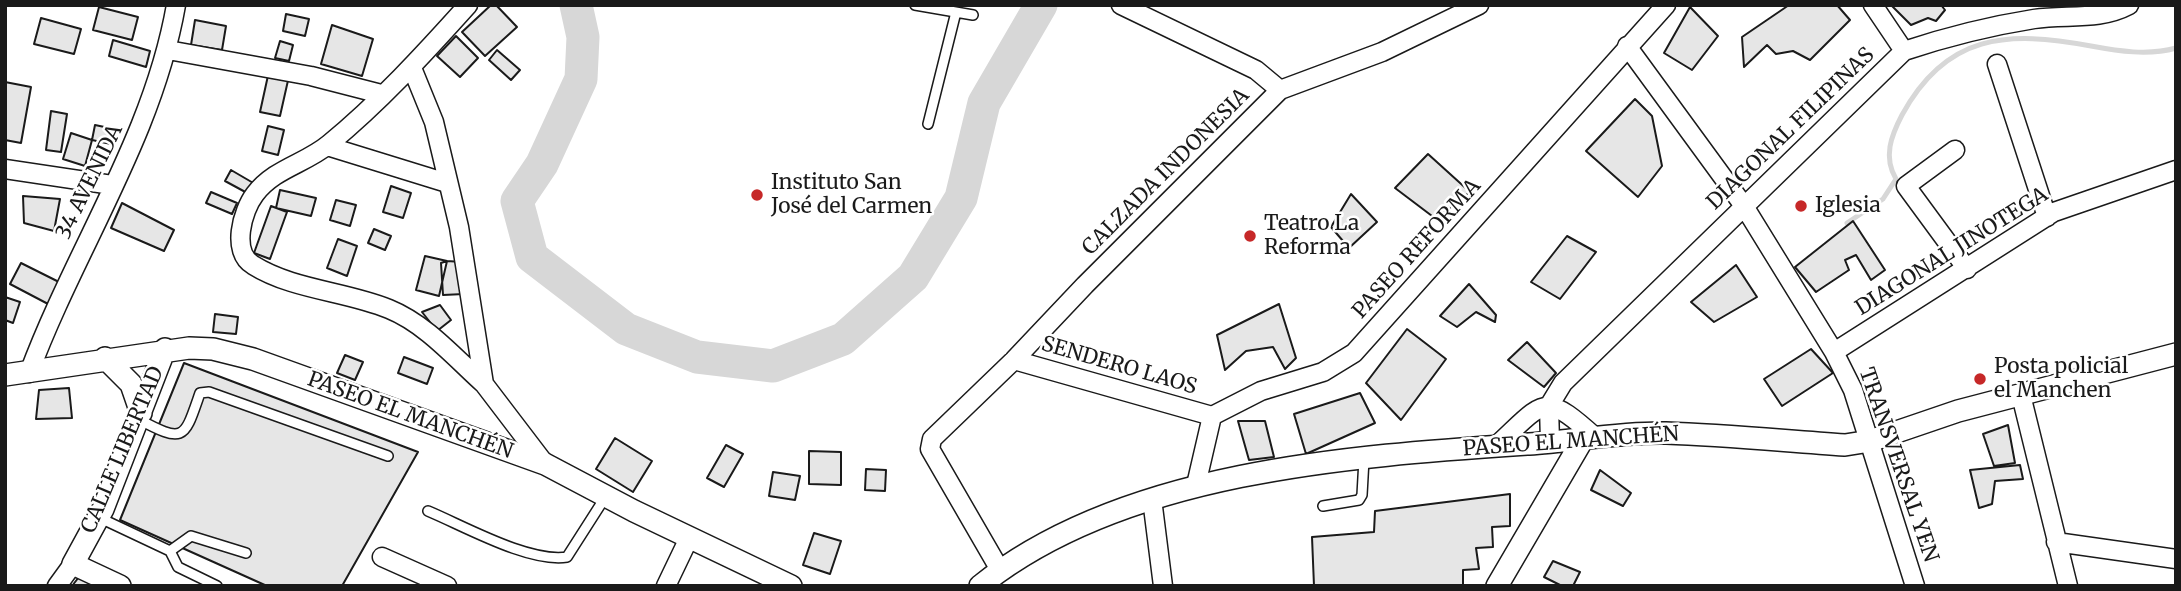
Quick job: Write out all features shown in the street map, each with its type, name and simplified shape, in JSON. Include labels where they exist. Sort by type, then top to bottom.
[{"type":"street","name":"34 AVENIDA","points":[[29,373],[112,185],[131,153],[169,50],[176,5]]},
{"type":"street","points":[[468,5],[412,68],[327,146],[273,174],[253,195],[240,242],[243,257],[253,265],[302,285],[397,313],[415,322],[484,384],[545,464]]},
{"type":"street","points":[[1121,5],[1256,70],[1280,90]]},
{"type":"street","name":"CALZADA INDONESIA","points":[[1000,570],[930,449],[932,439],[1014,360],[1084,285],[1280,90],[1382,52],[1479,5]]},
{"type":"street","name":"PASEO REFORMA","points":[[1212,416],[1261,391],[1323,372],[1354,353],[1666,5]]},
{"type":"street","points":[[1873,5],[1904,51]]},
{"type":"street","name":"DIAGONAL FILIPINAS","points":[[1496,446],[1536,410],[1549,406],[1563,383],[1904,51],[1943,38],[2036,19],[2112,15],[2129,5]]},
{"type":"street","name":"TRANSVERSAL YEN","points":[[1627,46],[1744,206],[1834,352],[1853,390],[1915,586]]},
{"type":"street","points":[[169,50],[311,76],[381,94]]},
{"type":"street","points":[[1997,64],[2047,217]]},
{"type":"street","points":[[412,68],[434,122],[459,226],[484,384]]},
{"type":"street","points":[[327,146],[447,183]]},
{"type":"street","points":[[1955,150],[1906,187],[1967,269]]},
{"type":"street","points":[[5,169],[112,185]]},
{"type":"street","name":"DIAGONAL JINOTEGA","points":[[1834,352],[2047,217],[2176,170]]},
{"type":"street","name":"PASEO EL MANCHÉN","points":[[5,375],[165,349],[213,349],[253,359],[545,464],[689,538],[791,586]]},
{"type":"street","name":"CALLE LIBERTAD","points":[[57,586],[73,564],[98,517],[165,349]]},
{"type":"street","name":"PASEO EL MANCHÉN","points":[[980,586],[1051,538],[1196,485],[1364,459],[1663,433],[1845,445],[1870,441],[1958,411],[2176,354]]},
{"type":"street","points":[[105,359],[131,384],[139,416]]},
{"type":"street","name":"SENDERO LAOS","points":[[1014,360],[1212,416]]},
{"type":"street","points":[[2021,395],[2068,586]]},
{"type":"street","points":[[1497,586],[1590,438],[1563,408],[1549,406],[1550,442]]},
{"type":"street","points":[[1196,485],[1212,416]]},
{"type":"street","points":[[1152,499],[1163,586]]},
{"type":"street","points":[[666,586],[689,538]]},
{"type":"street","points":[[2056,542],[2176,559]]},
{"type":"street","points":[[382,557],[447,586]]},
{"type":"street","points":[[73,564],[120,586]]},
{"type":"lane","points":[[915,5],[973,15]]},
{"type":"lane","points":[[928,124],[956,12]]},
{"type":"lane","points":[[139,416],[174,435],[183,434],[188,428],[200,393],[209,391],[388,456]]},
{"type":"lane","points":[[1323,506],[1359,500],[1362,495],[1364,459]]},
{"type":"lane","points":[[428,511],[524,550],[555,559],[567,557],[578,544],[606,496]]},
{"type":"lane","points":[[98,517],[170,551],[178,567],[217,586]]},
{"type":"lane","points":[[170,551],[182,539],[191,536],[246,553]]},
{"type":"building","points":[[491,5],[496,5],[517,27],[485,56],[462,32]]},
{"type":"building","points":[[1789,5],[1837,5],[1850,20],[1810,60],[1793,51],[1776,54],[1767,45],[1744,67],[1742,37]]},
{"type":"building","points":[[1891,5],[1941,5],[1945,10],[1936,21],[1928,18],[1911,25]]},
{"type":"building","points":[[99,7],[138,17],[132,40],[93,30]]},
{"type":"building","points":[[1690,7],[1718,36],[1692,70],[1664,53]]},
{"type":"building","points":[[286,14],[309,19],[305,36],[283,31]]},
{"type":"building","points":[[41,18],[81,29],[74,54],[34,44]]},
{"type":"building","points":[[195,20],[226,26],[222,50],[191,45]]},
{"type":"building","points":[[332,25],[373,39],[362,76],[321,64]]},
{"type":"building","points":[[456,36],[478,58],[460,77],[437,56]]},
{"type":"building","points":[[113,40],[150,51],[146,67],[109,56]]},
{"type":"building","points":[[280,41],[293,45],[289,61],[275,58]]},
{"type":"building","points":[[497,50],[520,70],[511,80],[489,60]]},
{"type":"building","points":[[269,71],[289,76],[280,116],[260,112]]},
{"type":"building","points":[[5,82],[31,87],[21,143],[5,140]]},
{"type":"building","points":[[1635,99],[1652,116],[1662,166],[1638,197],[1586,151]]},
{"type":"building","points":[[51,111],[67,114],[61,152],[46,150]]},
{"type":"building","points":[[95,125],[114,129],[111,144],[92,140]]},
{"type":"building","points":[[268,126],[284,130],[278,155],[262,151]]},
{"type":"building","points":[[71,133],[92,140],[85,166],[63,159]]},
{"type":"building","points":[[1428,154],[1470,192],[1436,219],[1395,188]]},
{"type":"building","points":[[231,170],[255,184],[249,194],[225,181]]},
{"type":"building","points":[[391,186],[411,193],[403,218],[383,212]]},
{"type":"building","points":[[280,190],[316,198],[311,216],[276,208]]},
{"type":"building","points":[[211,192],[237,203],[232,214],[206,203]]},
{"type":"building","points":[[1351,194],[1377,222],[1349,248],[1331,227]]},
{"type":"building","points":[[23,196],[60,199],[54,231],[24,223]]},
{"type":"building","points":[[336,200],[356,205],[350,226],[330,220]]},
{"type":"building","points":[[122,203],[174,230],[164,251],[111,228]]},
{"type":"building","points":[[271,206],[287,212],[270,259],[254,253]]},
{"type":"building","points":[[1853,221],[1885,270],[1871,280],[1856,255],[1845,260],[1849,270],[1816,292],[1795,267]]},
{"type":"building","points":[[374,229],[391,236],[385,250],[368,243]]},
{"type":"building","points":[[1567,236],[1596,252],[1560,299],[1531,282]]},
{"type":"building","points":[[338,239],[357,246],[347,276],[327,268]]},
{"type":"building","points":[[425,256],[447,261],[439,296],[416,290]]},
{"type":"building","points":[[462,262],[464,294],[443,295],[441,263]]},
{"type":"building","points":[[21,263],[61,283],[50,305],[10,284]]},
{"type":"building","points":[[1736,265],[1757,297],[1714,322],[1691,302]]},
{"type":"building","points":[[1469,284],[1496,315],[1495,322],[1476,312],[1457,327],[1440,316]]},
{"type":"building","points":[[5,297],[20,302],[13,323],[5,320]]},
{"type":"building","points":[[1279,304],[1296,358],[1285,369],[1273,347],[1246,351],[1225,370],[1217,335]]},
{"type":"building","points":[[440,305],[451,320],[437,331],[422,312]]},
{"type":"building","points":[[215,314],[238,317],[236,334],[213,332]]},
{"type":"building","points":[[1407,329],[1446,359],[1401,420],[1366,383]]},
{"type":"building","points":[[1527,342],[1556,373],[1544,387],[1508,360]]},
{"type":"building","points":[[1811,349],[1833,373],[1782,406],[1764,379]]},
{"type":"building","points":[[345,355],[363,362],[355,380],[337,373]]},
{"type":"building","points":[[404,357],[433,368],[427,384],[398,373]]},
{"type":"building","points":[[184,363],[418,452],[342,586],[267,586],[120,520]]},
{"type":"building","points":[[69,388],[72,418],[36,419],[39,390]]},
{"type":"building","points":[[1360,393],[1375,423],[1306,454],[1294,414]]},
{"type":"building","points":[[1238,421],[1265,421],[1274,457],[1249,460]]},
{"type":"building","points":[[2008,425],[2015,463],[1994,466],[1983,434]]},
{"type":"building","points":[[615,438],[652,461],[633,492],[596,469]]},
{"type":"building","points":[[726,445],[743,454],[724,487],[707,478]]},
{"type":"building","points":[[809,451],[841,452],[841,485],[809,484]]},
{"type":"building","points":[[2020,465],[2023,479],[1995,481],[1992,504],[1979,508],[1970,470]]},
{"type":"building","points":[[866,469],[886,470],[885,491],[865,490]]},
{"type":"building","points":[[1600,470],[1631,493],[1623,506],[1591,490]]},
{"type":"building","points":[[773,472],[800,476],[795,500],[769,496]]},
{"type":"building","points":[[1510,494],[1510,526],[1492,527],[1493,547],[1476,548],[1479,569],[1463,570],[1463,586],[1314,586],[1312,537],[1374,532],[1375,511]]},
{"type":"building","points":[[814,533],[841,541],[830,574],[803,565]]},
{"type":"building","points":[[1553,561],[1580,572],[1573,586],[1562,586],[1544,577]]},
{"type":"building","points":[[82,573],[105,586],[72,586]]},
{"type":"waterway","points":[[576,5],[583,37],[581,79],[542,164],[517,201],[532,257],[626,329],[697,357],[773,366],[843,339],[913,277],[961,198],[984,103],[1041,5]]},
{"type":"waterway","points":[[1847,223],[1883,199],[1896,179],[1889,155],[1902,115],[1919,88],[1938,68],[1959,53],[2006,39],[2061,41],[2133,52],[2176,48]]},
{"type":"place","name":"Instituto San José del Carmen","points":[[757,195]]},
{"type":"place","name":"Iglesia","points":[[1801,206]]},
{"type":"place","name":"Teatro La Reforma","points":[[1250,236]]},
{"type":"place","name":"Posta policial el Manchen","points":[[1980,379]]}]
